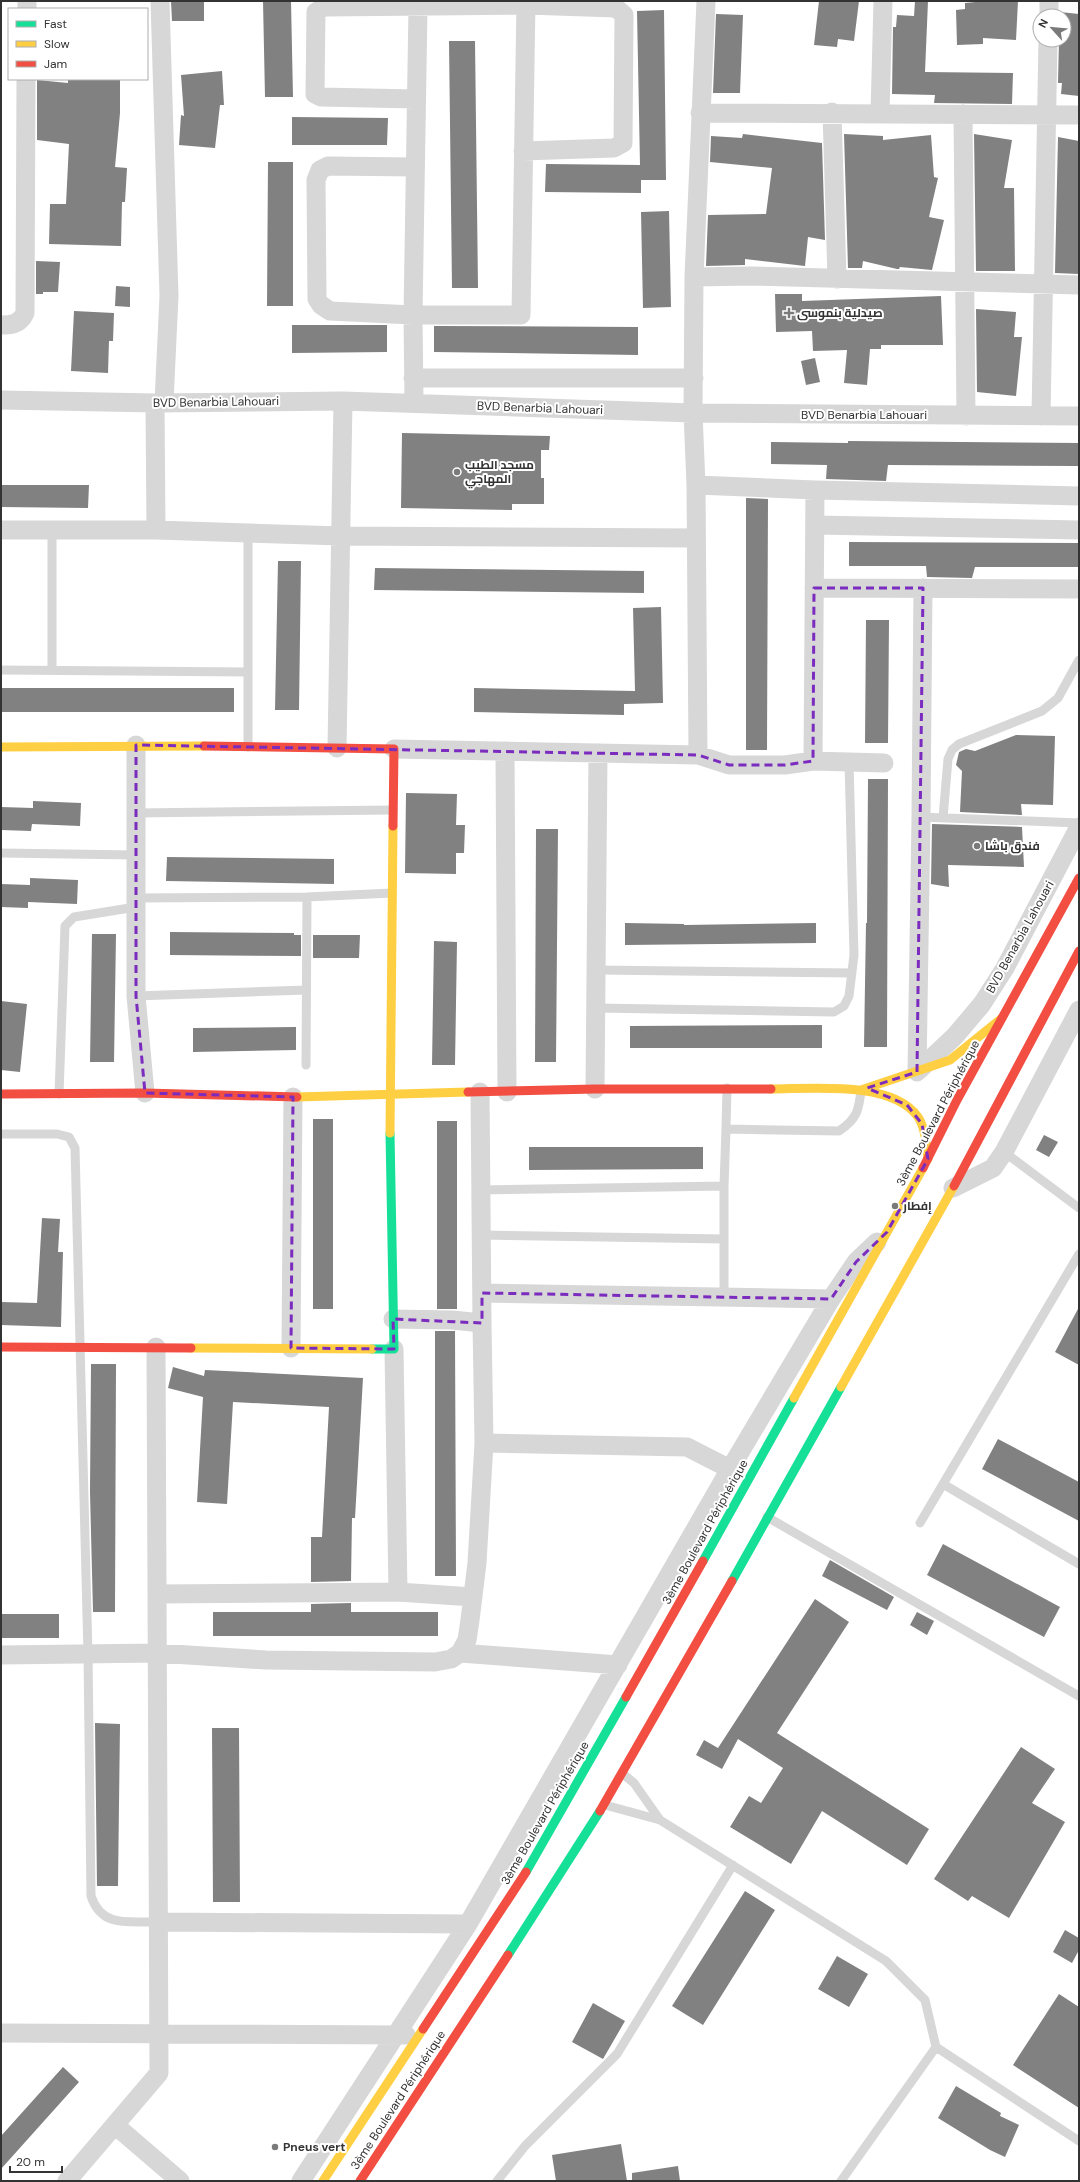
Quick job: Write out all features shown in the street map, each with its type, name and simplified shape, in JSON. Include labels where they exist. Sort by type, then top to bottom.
[{"type":"main road","points":[[1,747],[136,745],[394,749],[389,1095],[394,1349],[1,1347]]},
{"type":"main road","name":"3ème Boulevard Périphérique","points":[[323,2181],[537,1856],[928,1160],[956,1100],[1004,1016],[1079,878]]},
{"type":"main road","name":"3ème Boulevard Périphérique","points":[[360,2181],[567,1866],[623,1774],[953,1188],[1079,951]]},
{"type":"main road","points":[[861,1090],[950,1060],[1004,1016]]},
{"type":"main road","points":[[1,1094],[145,1093],[293,1097],[595,1089],[727,1088],[861,1090],[881,1094],[907,1105],[922,1124],[928,1160]]},
{"type":"street","points":[[156,530],[160,403],[169,296],[160,1]]},
{"type":"street","points":[[698,754],[695,538],[696,485],[693,413],[694,277],[706,1]]},
{"type":"street","points":[[880,113],[883,1]]},
{"type":"street","points":[[415,167],[328,166],[320,170],[316,180],[317,299],[321,305],[330,311],[413,315],[521,315],[526,3]]},
{"type":"street","points":[[416,99],[321,97],[314,94],[316,12],[324,7],[418,7],[526,3],[616,8],[624,15],[623,143],[614,148],[523,151]]},
{"type":"street","points":[[414,403],[413,315],[418,7]]},
{"type":"street","points":[[1041,416],[1048,48]]},
{"type":"street","points":[[1,325],[15,324],[22,319],[25,313],[26,80]]},
{"type":"street","points":[[700,113],[832,112],[1079,115]]},
{"type":"street","points":[[832,112],[837,280]]},
{"type":"street","points":[[963,114],[966,416]]},
{"type":"street","points":[[694,277],[752,276],[837,280],[964,281],[1079,285]]},
{"type":"street","points":[[413,378],[694,378]]},
{"type":"street","name":"BVD Benarbia Lahouari","points":[[1,400],[160,403],[343,401],[693,413],[1079,416]]},
{"type":"street","points":[[337,748],[343,401]]},
{"type":"street","points":[[696,485],[815,490],[1079,496]]},
{"type":"street","points":[[813,761],[815,490]]},
{"type":"street","points":[[815,525],[1079,530]]},
{"type":"street","points":[[1,530],[156,530],[341,536],[695,538]]},
{"type":"street","points":[[814,588],[1079,589]]},
{"type":"street","points":[[917,1072],[922,817],[923,588]]},
{"type":"street","points":[[136,745],[136,996],[145,1093]]},
{"type":"street","points":[[394,749],[698,754],[729,765],[785,765],[813,761],[884,763]]},
{"type":"street","points":[[505,751],[508,1092]]},
{"type":"street","points":[[595,1089],[598,753]]},
{"type":"street","name":"BVD Benarbia Lahouari","points":[[917,1072],[955,1036],[982,1004],[1005,968],[1079,827]]},
{"type":"street","points":[[953,1188],[993,1168],[1004,1152],[1079,1010]]},
{"type":"street","points":[[1,1655],[157,1653],[266,1660],[436,1662],[451,1659],[460,1653],[467,1640],[477,1563],[484,1443],[480,1092]]},
{"type":"street","points":[[291,1348],[293,1097]]},
{"type":"street","points":[[301,2181],[468,1924],[730,1469],[831,1299],[856,1262],[887,1232]]},
{"type":"street","points":[[482,1293],[831,1299]]},
{"type":"street","points":[[393,1319],[452,1320],[482,1323]]},
{"type":"street","points":[[67,2181],[116,2126],[159,2073],[156,1347]]},
{"type":"street","points":[[394,1349],[398,1592]]},
{"type":"street","points":[[484,1443],[687,1447],[730,1469]]},
{"type":"street","points":[[157,1594],[398,1592],[473,1597]]},
{"type":"street","points":[[460,1653],[618,1665]]},
{"type":"street","points":[[159,1922],[468,1924]]},
{"type":"street","points":[[1,2033],[419,2034]]},
{"type":"street","points":[[116,2126],[180,2181]]},
{"type":"lane","points":[[52,530],[52,670]]},
{"type":"lane","points":[[248,533],[248,747]]},
{"type":"lane","points":[[943,818],[948,759],[952,750],[959,744],[1042,711],[1058,698],[1079,660]]},
{"type":"lane","points":[[1,670],[248,672]]},
{"type":"lane","points":[[596,1008],[834,1012],[844,1006],[849,996],[854,955],[849,762]]},
{"type":"lane","points":[[136,813],[393,810]]},
{"type":"lane","points":[[922,817],[1079,823]]},
{"type":"lane","points":[[1,853],[136,855]]},
{"type":"lane","points":[[59,1094],[65,926],[74,918],[136,902],[392,893]]},
{"type":"lane","points":[[306,1065],[307,897]]},
{"type":"lane","points":[[597,970],[852,973]]},
{"type":"lane","points":[[136,996],[306,990]]},
{"type":"lane","points":[[724,1297],[724,1186],[727,1088]]},
{"type":"lane","points":[[726,1129],[839,1131],[851,1123],[859,1109],[861,1090]]},
{"type":"lane","points":[[1,1134],[57,1134],[69,1137],[75,1148],[88,1654],[91,1896],[99,1913],[110,1920],[159,1922]]},
{"type":"lane","points":[[1004,1152],[1079,1208]]},
{"type":"lane","points":[[480,1190],[724,1186]]},
{"type":"lane","points":[[481,1235],[724,1239]]},
{"type":"lane","points":[[920,1523],[1079,1254]]},
{"type":"lane","points":[[944,1484],[1079,1564]]},
{"type":"lane","points":[[767,1517],[1079,1696]]},
{"type":"lane","points":[[623,1774],[634,1783],[660,1820]]},
{"type":"lane","points":[[603,1805],[660,1820],[886,1961],[925,2000],[936,2047],[1079,2141]]},
{"type":"lane","points":[[497,2181],[525,2146],[618,2054],[733,1865]]},
{"type":"lane","points":[[840,2181],[936,2047]]},
{"type":"highlighted area","points":[[814,588],[923,588],[917,1072],[867,1088],[907,1105],[922,1124],[928,1159],[887,1232],[856,1262],[831,1299],[482,1293],[482,1323],[393,1319],[394,1349],[291,1348],[293,1097],[145,1093],[136,996],[136,745],[698,755],[729,765],[785,765],[813,761]]},
{"type":"building","points":[[171,1],[204,1],[204,21],[172,21]]},
{"type":"building","points":[[263,1],[291,1],[293,97],[265,97]]},
{"type":"building","points":[[819,1],[859,1],[854,41],[838,39],[837,47],[814,45]]},
{"type":"building","points":[[915,1],[928,1],[925,72],[1013,73],[1012,104],[934,103],[935,95],[892,94],[893,27],[896,27],[897,15],[914,16]]},
{"type":"building","points":[[986,1],[1018,1],[1016,40],[983,38],[983,44],[957,45],[956,10],[965,9],[965,3]]},
{"type":"building","points":[[664,10],[666,180],[641,180],[641,193],[545,192],[546,164],[640,165],[637,11]]},
{"type":"building","points":[[1072,13],[1079,14],[1079,96],[1061,94],[1062,83],[1058,83],[1059,48],[1072,48]]},
{"type":"building","points":[[716,14],[743,15],[740,93],[713,93]]},
{"type":"building","points":[[449,41],[475,41],[478,288],[452,288]]},
{"type":"building","points":[[222,71],[224,105],[220,105],[215,148],[179,145],[181,115],[184,116],[181,75]]},
{"type":"building","points":[[37,80],[68,83],[68,80],[120,80],[120,113],[115,167],[127,168],[125,202],[122,202],[121,246],[49,244],[50,204],[66,204],[69,144],[37,140]]},
{"type":"building","points":[[292,117],[388,118],[387,145],[292,145]]},
{"type":"building","points":[[743,134],[822,143],[825,240],[808,237],[805,266],[745,259],[745,265],[706,266],[708,215],[766,214],[772,168],[710,162],[711,136],[742,138]]},
{"type":"building","points":[[844,134],[883,136],[883,140],[931,135],[934,177],[938,178],[929,217],[944,220],[932,270],[900,267],[897,269],[863,261],[862,268],[848,268]]},
{"type":"building","points":[[974,134],[1012,140],[1004,188],[1014,188],[1015,271],[976,271]]},
{"type":"building","points":[[1058,137],[1079,141],[1079,274],[1055,273]]},
{"type":"building","points":[[268,162],[293,162],[293,306],[267,306]]},
{"type":"building","points":[[669,211],[671,307],[643,308],[641,212]]},
{"type":"building","points":[[36,261],[60,262],[58,292],[43,292],[43,294],[36,294]]},
{"type":"building","points":[[116,286],[130,287],[130,307],[115,306]]},
{"type":"building","points":[[775,294],[802,294],[802,301],[941,296],[943,345],[881,345],[881,349],[870,349],[867,385],[844,383],[847,350],[813,351],[812,331],[776,332]]},
{"type":"building","points":[[976,309],[1016,312],[1014,337],[1022,337],[1016,396],[977,392]]},
{"type":"building","points":[[74,311],[114,313],[113,341],[109,341],[108,373],[71,371]]},
{"type":"building","points":[[292,325],[387,325],[387,352],[292,353]]},
{"type":"building","points":[[434,326],[638,327],[638,355],[434,352]]},
{"type":"building","points":[[815,358],[820,382],[806,385],[801,361]]},
{"type":"building","name":"مسجد الطيب المهاجي","points":[[402,433],[550,436],[549,450],[541,450],[541,478],[544,478],[544,504],[512,504],[512,510],[401,508]]},
{"type":"building","points":[[848,441],[1079,443],[1079,466],[888,465],[886,481],[826,479],[827,465],[771,464],[771,442],[848,443]]},
{"type":"building","points":[[1,485],[89,485],[88,508],[1,507]]},
{"type":"building","points":[[746,498],[768,499],[767,750],[746,750]]},
{"type":"building","points":[[849,542],[1079,543],[1079,567],[975,567],[972,578],[927,577],[926,566],[849,566]]},
{"type":"building","points":[[278,561],[301,561],[299,710],[275,710]]},
{"type":"building","points":[[375,568],[644,571],[644,593],[374,590]]},
{"type":"building","points":[[661,607],[663,703],[624,704],[624,715],[474,712],[474,688],[635,691],[633,608]]},
{"type":"building","points":[[866,620],[889,620],[888,743],[865,743]]},
{"type":"building","points":[[1,688],[234,688],[234,712],[1,712]]},
{"type":"building","points":[[1016,735],[1055,736],[1053,805],[1021,804],[1022,815],[960,812],[962,771],[956,765],[959,752],[966,749],[975,751]]},
{"type":"building","points":[[868,779],[888,779],[887,1047],[864,1047]]},
{"type":"building","points":[[406,793],[457,794],[456,825],[465,825],[464,853],[456,853],[456,874],[405,873]]},
{"type":"building","points":[[33,801],[81,803],[80,826],[32,824],[31,831],[1,830],[1,807],[33,808]]},
{"type":"building","name":"فندق باشا","points":[[932,824],[1022,827],[1024,867],[948,865],[949,887],[931,884]]},
{"type":"building","points":[[536,829],[558,829],[556,1062],[535,1062]]},
{"type":"building","points":[[167,857],[334,859],[334,884],[166,881]]},
{"type":"building","points":[[30,878],[78,880],[77,904],[28,902],[28,908],[1,907],[1,884],[30,885]]},
{"type":"building","points":[[625,923],[684,925],[816,923],[816,943],[625,945]]},
{"type":"building","points":[[170,932],[294,933],[294,935],[301,935],[301,956],[170,955]]},
{"type":"building","points":[[92,934],[116,934],[114,1062],[90,1062]]},
{"type":"building","points":[[313,935],[360,935],[359,958],[313,958]]},
{"type":"building","points":[[434,941],[457,942],[455,1065],[432,1065]]},
{"type":"building","points":[[1,1001],[27,1004],[20,1072],[1,1070]]},
{"type":"building","points":[[822,1025],[822,1048],[630,1048],[630,1026]]},
{"type":"building","points":[[296,1027],[296,1050],[193,1052],[193,1028]]},
{"type":"building","points":[[313,1119],[333,1119],[333,1309],[313,1309]]},
{"type":"building","points":[[437,1121],[457,1121],[457,1309],[437,1309]]},
{"type":"building","points":[[1044,1135],[1058,1142],[1049,1157],[1036,1150]]},
{"type":"building","points":[[529,1147],[703,1147],[703,1169],[529,1170]]},
{"type":"building","points":[[42,1218],[60,1219],[58,1252],[63,1252],[61,1327],[1,1325],[1,1302],[37,1303]]},
{"type":"building","points":[[1079,1307],[1079,1365],[1055,1352]]},
{"type":"building","points":[[435,1331],[455,1331],[456,1576],[435,1576]]},
{"type":"building","points":[[91,1364],[116,1364],[115,1612],[93,1612],[90,1492]]},
{"type":"building","points":[[173,1367],[204,1376],[205,1370],[363,1378],[355,1518],[352,1518],[351,1581],[311,1582],[311,1537],[322,1537],[329,1407],[233,1402],[227,1504],[197,1502],[203,1397],[168,1388]]},
{"type":"building","points":[[998,1439],[1079,1482],[1079,1521],[982,1469]]},
{"type":"building","points":[[943,1544],[1060,1607],[1044,1637],[927,1575]]},
{"type":"building","points":[[830,1560],[894,1597],[887,1610],[822,1576]]},
{"type":"building","points":[[815,1599],[849,1622],[777,1733],[929,1829],[907,1865],[822,1811],[791,1864],[730,1827],[749,1796],[761,1803],[783,1768],[738,1739],[722,1769],[696,1755],[704,1740],[718,1748]]},
{"type":"building","points":[[351,1603],[351,1612],[438,1612],[438,1636],[213,1636],[213,1612],[311,1612],[311,1604]]},
{"type":"building","points":[[917,1612],[934,1621],[927,1635],[910,1625]]},
{"type":"building","points":[[1,1614],[59,1614],[59,1638],[1,1638]]},
{"type":"building","points":[[95,1723],[120,1724],[118,1886],[97,1886]]},
{"type":"building","points":[[212,1728],[239,1728],[240,1902],[213,1902]]},
{"type":"building","points":[[1021,1747],[1055,1769],[1032,1803],[1065,1822],[1009,1918],[972,1896],[968,1901],[934,1879]]},
{"type":"building","points":[[745,1891],[775,1910],[703,2025],[672,2006]]},
{"type":"building","points":[[1065,1930],[1079,1938],[1079,1950],[1072,1963],[1053,1952]]},
{"type":"building","points":[[837,1956],[868,1974],[849,2007],[818,1989]]},
{"type":"building","points":[[1059,1994],[1079,2007],[1079,2108],[1013,2065]]},
{"type":"building","points":[[593,2003],[625,2021],[603,2059],[572,2042]]},
{"type":"building","points":[[63,2067],[79,2082],[1,2169],[1,2136]]},
{"type":"building","points":[[956,2086],[1001,2113],[1000,2116],[1019,2125],[1005,2157],[990,2150],[938,2118]]},
{"type":"building","points":[[621,2144],[627,2181],[556,2181],[552,2155]]},
{"type":"building","points":[[678,2166],[680,2181],[632,2181],[632,2173]]},
{"type":"traffic: fast","points":[[372,1349],[394,1349],[390,1133]]},
{"type":"traffic: fast","points":[[732,1581],[841,1387]]},
{"type":"traffic: fast","points":[[703,1561],[794,1398]]},
{"type":"traffic: fast","points":[[526,1872],[626,1697]]},
{"type":"traffic: fast","points":[[508,1955],[600,1811]]},
{"type":"traffic: slow","points":[[1,747],[204,746]]},
{"type":"traffic: slow","points":[[390,1133],[393,826]]},
{"type":"traffic: slow","points":[[861,1090],[950,1060],[1002,1018]]},
{"type":"traffic: slow","points":[[771,1089],[850,1089],[890,1097],[906,1105],[918,1117],[924,1132],[928,1159]]},
{"type":"traffic: slow","points":[[297,1097],[468,1092]]},
{"type":"traffic: slow","points":[[794,1398],[923,1168]]},
{"type":"traffic: slow","points":[[841,1387],[954,1186]]},
{"type":"traffic: slow","points":[[191,1348],[372,1349]]},
{"type":"traffic: slow","points":[[323,2181],[423,2029]]},
{"type":"traffic: jam","points":[[204,746],[394,749],[393,826]]},
{"type":"traffic: jam","points":[[923,1168],[957,1100],[1079,878]]},
{"type":"traffic: jam","points":[[954,1186],[1079,951]]},
{"type":"traffic: jam","points":[[468,1092],[595,1089],[771,1089]]},
{"type":"traffic: jam","points":[[1,1094],[145,1093],[297,1097]]},
{"type":"traffic: jam","points":[[1,1347],[191,1348]]},
{"type":"traffic: jam","points":[[626,1697],[703,1561]]},
{"type":"traffic: jam","points":[[600,1811],[732,1581]]},
{"type":"traffic: jam","points":[[423,2029],[526,1872]]},
{"type":"traffic: jam","points":[[360,2181],[508,1955]]},
{"type":"place","name":"صيدلية بنموسى","points":[[789,313]]},
{"type":"place","name":"مسجد الطيب المهاجي","points":[[457,472]]},
{"type":"place","name":"فندق باشا","points":[[977,846]]},
{"type":"place","name":"إفطار","points":[[895,1206]]},
{"type":"place","name":"Pneus vert","points":[[275,2147]]}]
